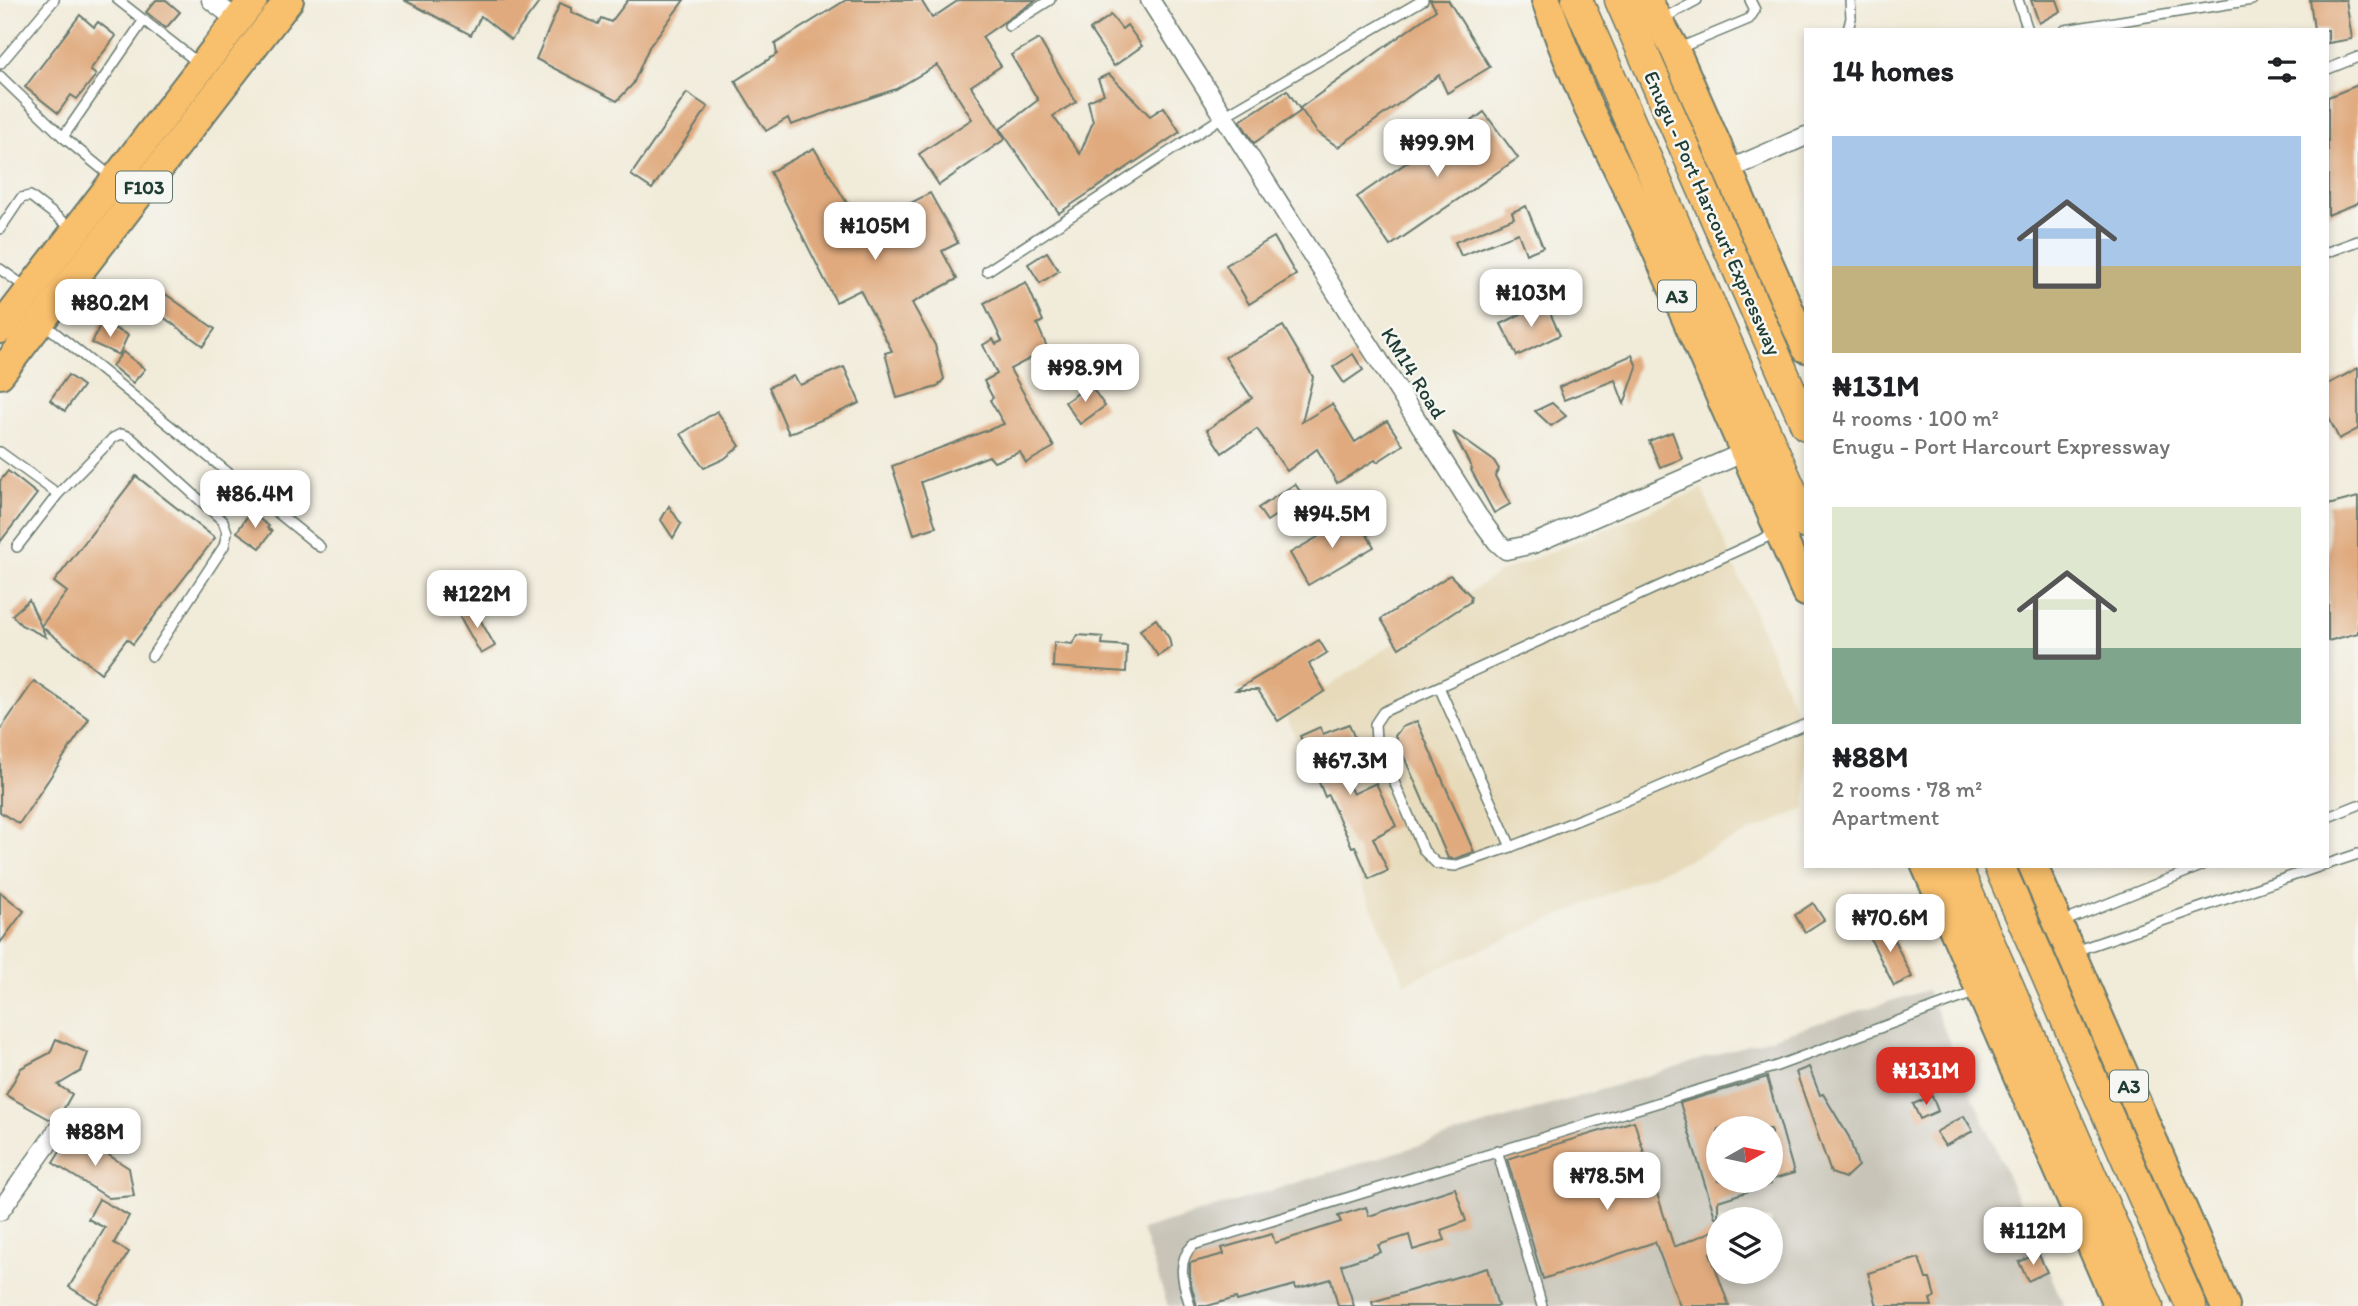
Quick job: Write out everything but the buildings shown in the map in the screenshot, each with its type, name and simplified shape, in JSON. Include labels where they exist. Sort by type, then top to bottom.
[{"type":"highway","name":"Enugu - Port Harcourt Expressway","points":[[1577,0],[1793,528]]},
{"type":"highway","name":"Enugu - Port Harcourt Expressway","points":[[1620,0],[1804,420]]},
{"type":"highway","points":[[1957,868],[2148,1306]]},
{"type":"highway","name":"A3","points":[[2000,868],[2191,1306]]},
{"type":"main road","name":"F103","points":[[0,374],[289,0]]},
{"type":"main road","name":"Enugu - Port Harcourt Expressway","points":[[1546,0],[1588,107],[1646,225],[1745,452],[1793,528],[1804,582]]},
{"type":"main road","name":"F103","points":[[0,328],[245,10]]},
{"type":"main road","name":"Enugu - Port Harcourt Expressway","points":[[1653,10],[1675,50],[1804,343]]},
{"type":"main road","points":[[1927,868],[2118,1306]]},
{"type":"main road","name":"A3","points":[[2034,868],[2225,1306]]},
{"type":"street","points":[[211,0],[245,10]]},
{"type":"street","name":"KM14 Road","points":[[1150,0],[1478,516],[1506,550],[1532,544],[1745,452]]},
{"type":"street","points":[[1728,170],[1804,137]]},
{"type":"street","points":[[0,1211],[59,1128]]},
{"type":"lane","points":[[0,64],[54,0]]},
{"type":"lane","points":[[118,0],[202,66]]},
{"type":"lane","points":[[1009,26],[1050,0]]},
{"type":"lane","points":[[987,271],[1224,116],[1423,0]]},
{"type":"lane","points":[[1653,10],[1697,0]]},
{"type":"lane","points":[[1675,50],[1749,19],[1755,10],[1751,0]]},
{"type":"lane","points":[[1848,28],[1850,0]]},
{"type":"lane","points":[[2018,0],[2027,28]]},
{"type":"lane","points":[[2077,28],[2252,0]]},
{"type":"lane","points":[[63,137],[144,20]]},
{"type":"lane","points":[[2329,69],[2358,57]]},
{"type":"lane","points":[[0,76],[63,137],[115,179]]},
{"type":"lane","points":[[0,229],[21,198],[30,195],[76,231]]},
{"type":"lane","points":[[2329,252],[2358,241]]},
{"type":"lane","points":[[0,270],[30,290]]},
{"type":"lane","points":[[41,321],[320,547]]},
{"type":"lane","points":[[17,547],[58,494],[113,438],[121,434],[130,437],[223,522],[227,532],[224,546],[152,656]]},
{"type":"lane","points":[[0,452],[58,494]]},
{"type":"lane","points":[[1793,528],[1383,712],[1375,724],[1376,740],[1424,851],[1437,864],[1455,866],[1511,847],[1650,791],[1804,725]]},
{"type":"lane","points":[[1439,687],[1511,847]]},
{"type":"lane","points":[[2329,817],[2358,805]]},
{"type":"lane","points":[[2329,864],[2358,854]]},
{"type":"lane","points":[[2058,923],[2196,868]]},
{"type":"lane","points":[[2071,953],[2315,868]]},
{"type":"lane","points":[[1190,1306],[1182,1280],[1182,1261],[1186,1251],[1193,1245],[1774,1067],[1980,990]]},
{"type":"lane","points":[[1497,1150],[1542,1306]]},
{"type":"shaded area","points":[[1702,489],[1804,730],[1804,809],[1405,983],[1286,715],[1497,574]]},
{"type":"shaded area","points":[[1927,990],[2064,1306],[1168,1306],[1142,1230]]}]
